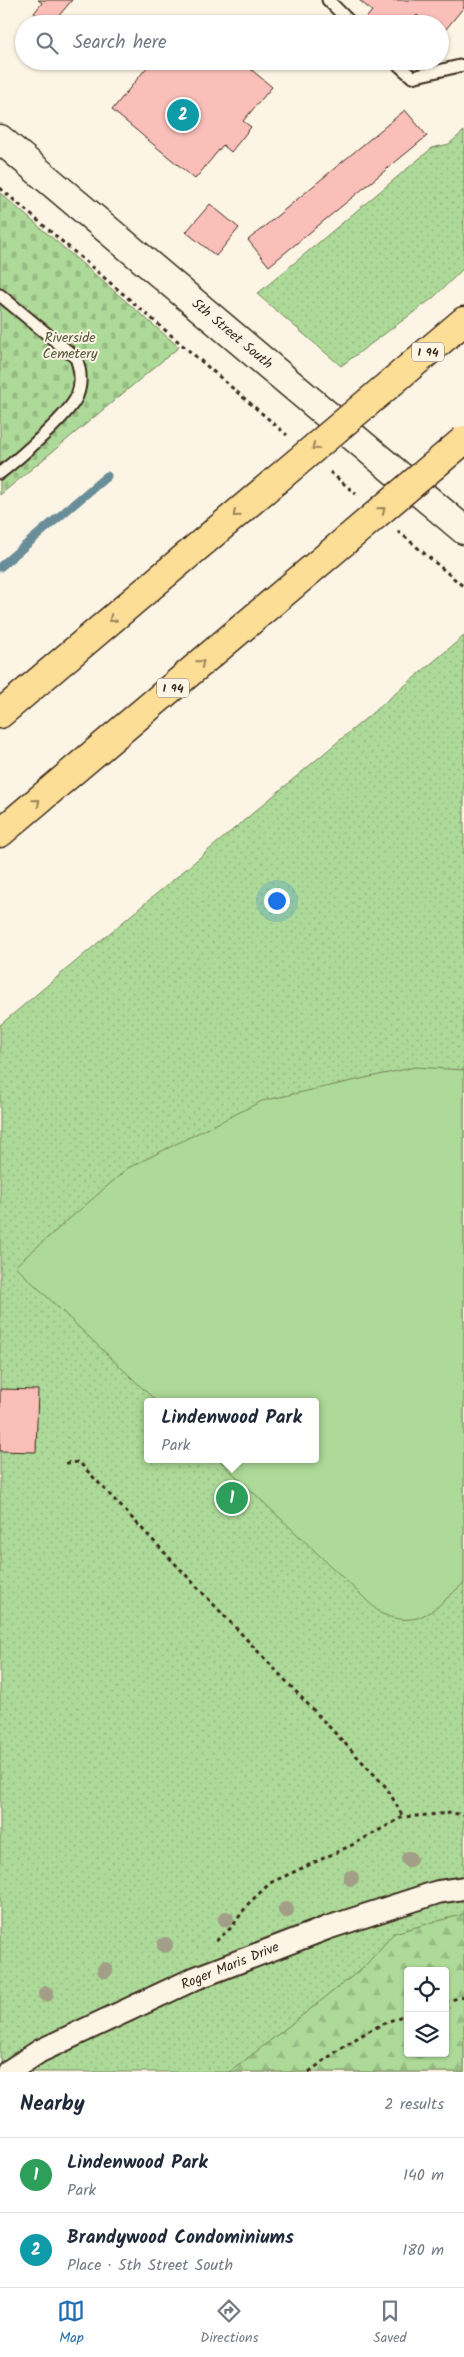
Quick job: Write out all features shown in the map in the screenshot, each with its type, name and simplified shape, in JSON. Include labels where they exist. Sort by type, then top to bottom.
[{"type":"highway","name":"I 94","points":[[0,714],[464,321]]},
{"type":"highway","name":"I 94","points":[[0,833],[464,440]]},
{"type":"street","name":"5th Street South","points":[[0,139],[464,530]]},
{"type":"street","name":"Roger Maris Drive","points":[[8,2072],[40,2051],[196,1978],[327,1928],[438,1892],[464,1888]]},
{"type":"lane","points":[[328,0],[343,15]]},
{"type":"lane","points":[[449,68],[464,65]]},
{"type":"lane","points":[[404,70],[412,77],[442,70]]},
{"type":"lane","points":[[0,295],[76,358],[81,372],[77,397],[60,417],[0,473]]},
{"type":"path","points":[[0,188],[292,439]]},
{"type":"path","points":[[329,472],[359,497]]},
{"type":"path","points":[[397,529],[464,587]]},
{"type":"path","points":[[66,1463],[79,1462],[387,1788],[403,1817]]},
{"type":"path","points":[[214,1943],[232,1927],[248,1904],[270,1883],[352,1845],[403,1817],[452,1813],[464,1814]]},
{"type":"path","points":[[449,2001],[464,1996]]},
{"type":"path","points":[[309,2072],[340,2048],[386,2021],[404,2015]]},
{"type":"green space","points":[[464,131],[464,268],[433,298],[341,366],[257,294],[432,148],[449,144]]},
{"type":"green space","name":"Riverside Cemetery","points":[[0,193],[179,347],[0,495]]},
{"type":"green space","points":[[464,636],[464,2072],[0,2072],[0,1025]]},
{"type":"green space","points":[[415,1067],[464,1070],[464,1583],[435,1608],[417,1618],[394,1618],[380,1613],[222,1463],[319,1463],[319,1398],[153,1398],[15,1266],[128,1168],[262,1101]]},
{"type":"green space","points":[[464,1914],[464,2072],[230,2072],[364,1967],[394,1933]]},
{"type":"building","points":[[38,0],[72,0],[60,15],[36,15],[34,13],[42,3]]},
{"type":"building","points":[[359,0],[464,0],[464,7],[449,25],[449,15],[369,15],[372,11]]},
{"type":"building","points":[[145,70],[252,70],[272,87],[243,121],[251,127],[231,152],[223,145],[195,179],[112,110]]},
{"type":"building","points":[[405,110],[427,136],[269,266],[248,240]]},
{"type":"building","points":[[210,204],[239,228],[216,256],[186,232]]},
{"type":"building","points":[[0,1389],[38,1390],[36,1452],[0,1451]]},
{"type":"waterway","points":[[0,567],[107,476]]},
{"type":"place","name":"Brandywood Condominiums","points":[[183,115]]},
{"type":"place","name":"Lindenwood Park","points":[[232,1498]]}]
